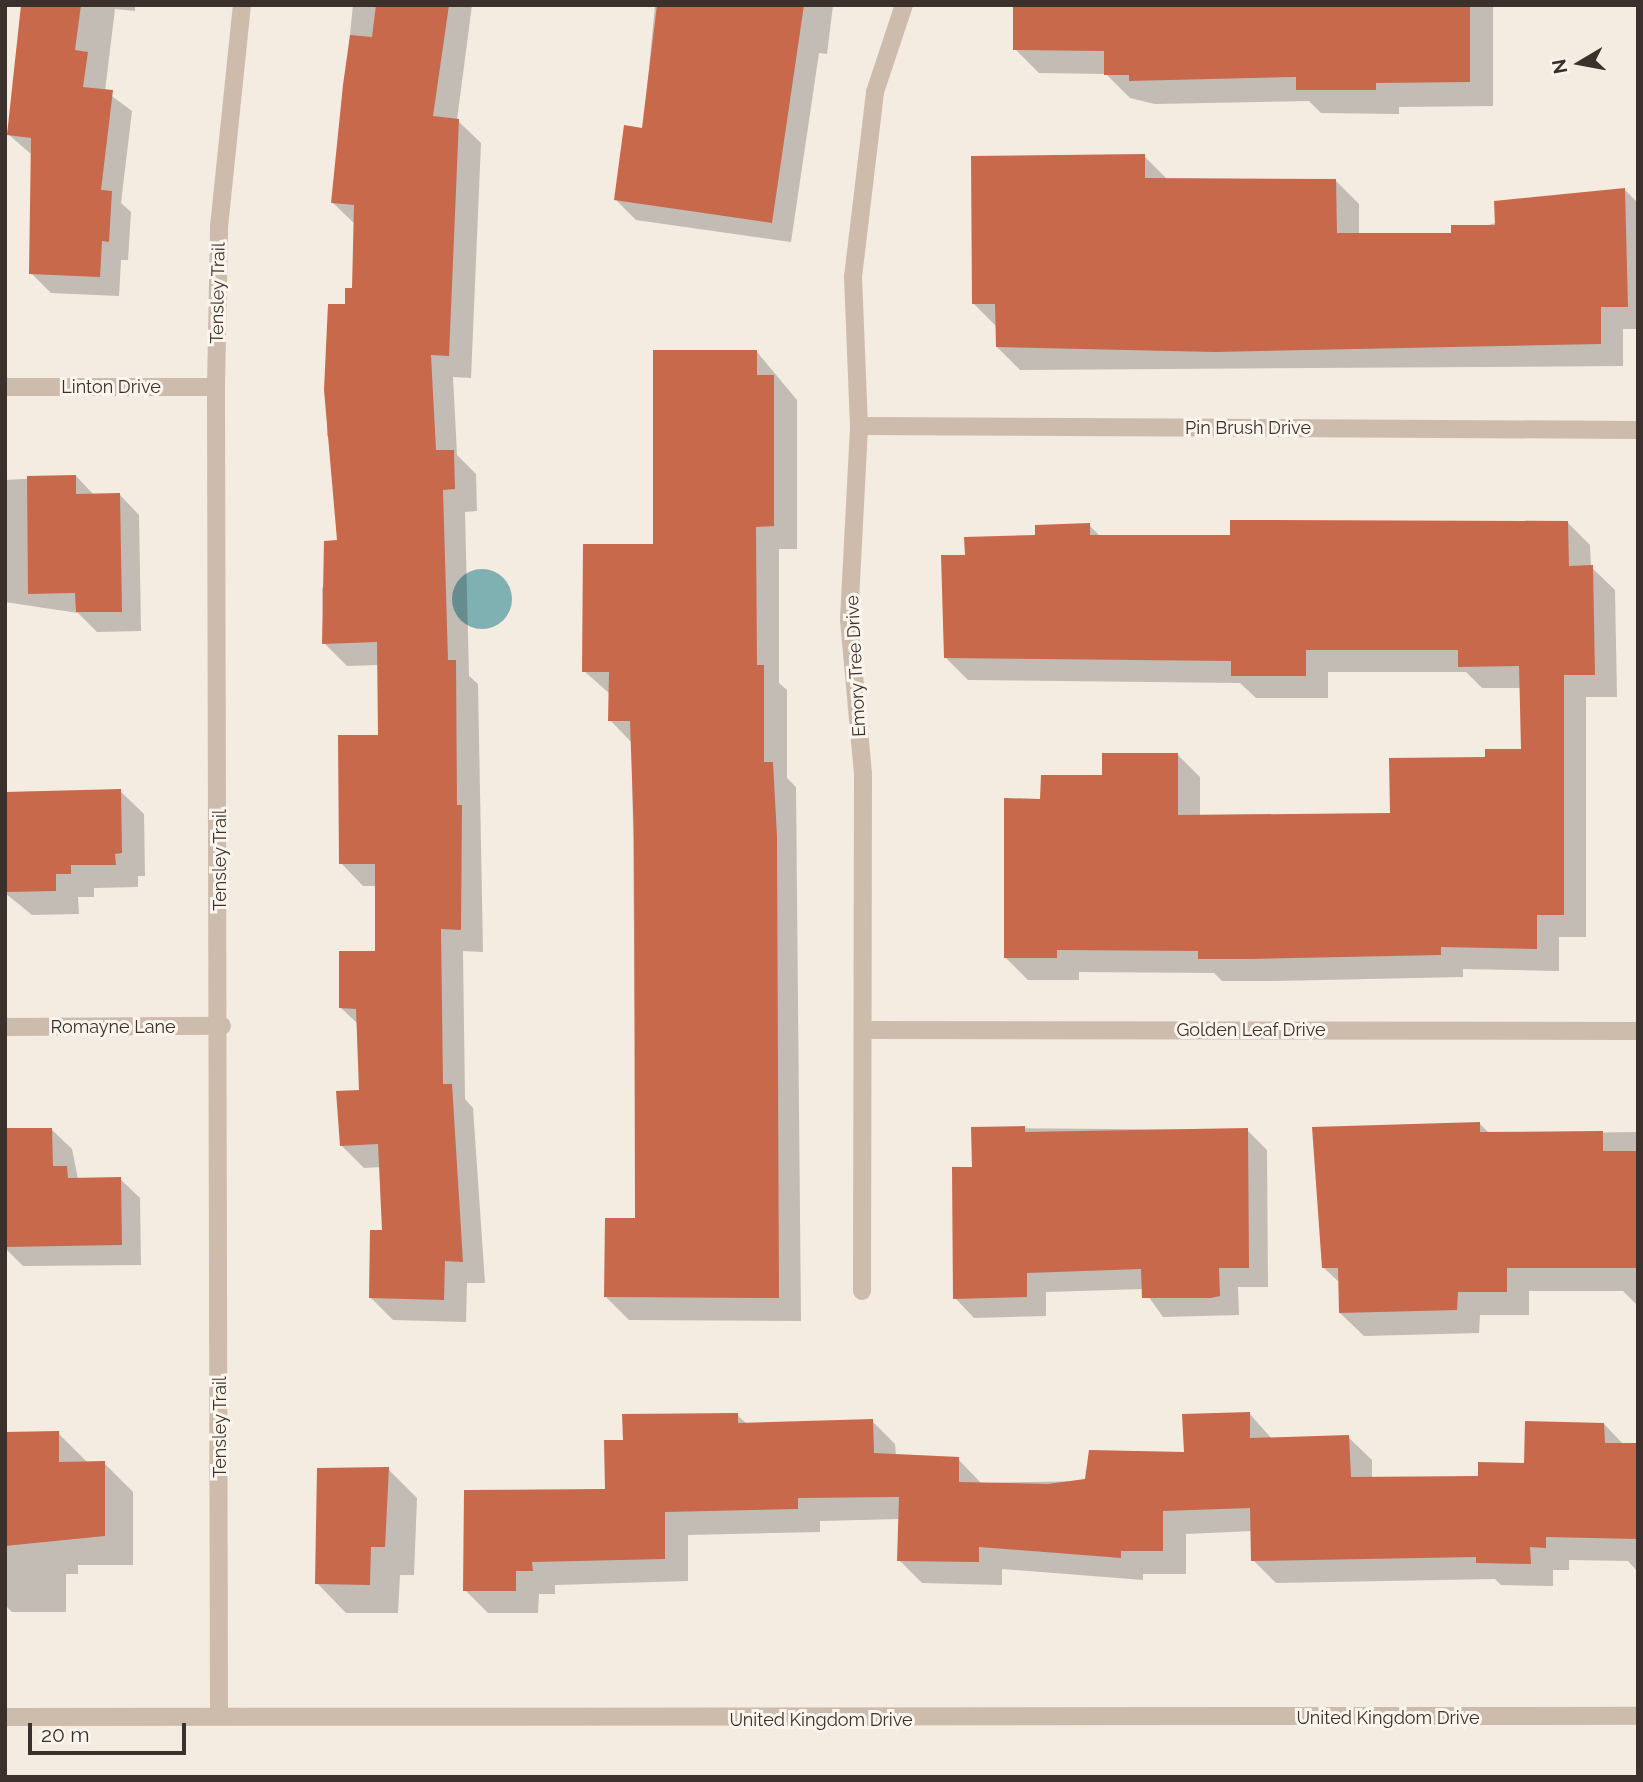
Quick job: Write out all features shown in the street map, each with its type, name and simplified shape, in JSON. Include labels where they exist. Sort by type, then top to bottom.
[{"type":"street","name":"Tensley Trail","points":[[219,1716],[222,1026],[216,387],[219,227],[242,5]]},
{"type":"street","name":"Emory Tree Drive","points":[[862,1291],[865,1030],[863,774],[849,619],[859,426],[853,277],[863,171],[875,92],[904,5]]},
{"type":"street","name":"Linton Drive","points":[[5,387],[216,387]]},
{"type":"street","name":"Pin Brush Drive","points":[[859,426],[1638,430]]},
{"type":"street","name":"Romayne Lane","points":[[5,1027],[222,1026]]},
{"type":"street","name":"Golden Leaf Drive","points":[[865,1030],[1638,1031]]},
{"type":"street","name":"United Kingdom Drive","points":[[5,1717],[1638,1716]]},
{"type":"water","points":[[482,569],[499,574],[507,582],[512,599],[507,616],[499,624],[482,629],[465,624],[457,616],[452,599],[457,582],[465,574]]},
{"type":"building","points":[[21,5],[81,5],[75,50],[88,52],[83,87],[113,90],[101,190],[112,191],[109,242],[102,241],[100,277],[29,274],[31,138],[7,135]]},
{"type":"building","points":[[376,5],[449,5],[433,116],[459,119],[449,356],[431,355],[436,450],[454,450],[455,489],[443,490],[448,660],[456,660],[457,805],[462,805],[461,930],[441,929],[443,1084],[452,1084],[463,1262],[445,1261],[444,1300],[369,1298],[370,1230],[382,1230],[378,1144],[340,1146],[336,1091],[359,1090],[356,1009],[339,1008],[339,951],[375,951],[375,864],[339,864],[338,735],[378,735],[377,642],[322,644],[324,541],[337,540],[324,390],[328,304],[345,304],[345,288],[352,288],[354,205],[331,203],[343,85],[350,35],[372,37]]},
{"type":"building","points":[[657,5],[804,5],[772,223],[614,200],[624,125],[642,128]]},
{"type":"building","points":[[1013,5],[1470,5],[1470,82],[1376,83],[1376,90],[1296,90],[1296,77],[1129,81],[1129,75],[1104,75],[1104,51],[1013,50]]},
{"type":"building","points":[[1145,154],[1145,178],[1336,179],[1337,233],[1451,233],[1451,225],[1495,225],[1494,201],[1625,188],[1628,307],[1601,307],[1601,344],[1215,352],[996,347],[995,304],[972,304],[971,156]]},
{"type":"building","points":[[653,350],[757,350],[757,375],[774,375],[774,526],[756,527],[757,665],[764,665],[764,762],[773,762],[777,837],[779,1298],[604,1297],[605,1218],[635,1218],[634,837],[630,721],[608,721],[609,672],[582,672],[583,544],[653,544]]},
{"type":"building","points":[[76,475],[76,494],[120,493],[122,612],[76,612],[75,593],[28,594],[27,476]]},
{"type":"building","points":[[1230,520],[1568,521],[1569,566],[1593,565],[1595,675],[1564,675],[1564,915],[1537,915],[1537,949],[1441,947],[1441,955],[1250,959],[1198,959],[1198,951],[1057,950],[1057,958],[1004,958],[1004,798],[1040,799],[1041,775],[1102,775],[1102,753],[1178,753],[1178,815],[1390,813],[1389,758],[1485,757],[1485,749],[1521,749],[1519,666],[1458,667],[1458,650],[1306,650],[1306,676],[1231,676],[1231,661],[944,658],[941,555],[965,555],[964,537],[1035,535],[1035,525],[1090,523],[1090,535],[1230,535]]},
{"type":"building","points":[[121,789],[122,853],[115,854],[116,865],[71,865],[71,874],[56,874],[56,891],[7,892],[5,792]]},
{"type":"building","points":[[1480,1122],[1480,1132],[1603,1131],[1603,1151],[1638,1151],[1638,1268],[1507,1268],[1507,1292],[1458,1292],[1457,1310],[1339,1313],[1338,1268],[1322,1268],[1312,1127]]},
{"type":"building","points":[[1025,1126],[1025,1132],[1248,1128],[1249,1268],[1219,1268],[1220,1296],[1211,1298],[1142,1298],[1141,1269],[1027,1273],[1027,1297],[953,1299],[952,1167],[972,1167],[971,1127]]},
{"type":"building","points":[[5,1128],[52,1128],[53,1166],[67,1166],[68,1178],[121,1177],[122,1245],[5,1247]]},
{"type":"building","points":[[1250,1412],[1250,1438],[1349,1435],[1351,1477],[1478,1476],[1478,1462],[1524,1463],[1525,1421],[1604,1423],[1605,1443],[1638,1443],[1638,1539],[1546,1537],[1546,1548],[1530,1547],[1531,1564],[1476,1563],[1476,1557],[1251,1561],[1250,1508],[1163,1511],[1163,1551],[1121,1551],[1121,1558],[979,1547],[979,1562],[897,1561],[899,1497],[798,1498],[798,1509],[665,1512],[665,1559],[532,1562],[533,1571],[516,1571],[516,1591],[463,1591],[464,1490],[605,1489],[604,1440],[623,1440],[622,1414],[738,1413],[738,1423],[873,1419],[874,1453],[959,1457],[959,1482],[1048,1484],[1085,1479],[1089,1450],[1184,1452],[1182,1414]]},
{"type":"building","points":[[59,1431],[59,1462],[105,1461],[105,1536],[5,1546],[5,1432]]},
{"type":"building","points":[[389,1467],[385,1547],[371,1547],[370,1585],[315,1584],[317,1468]]}]
